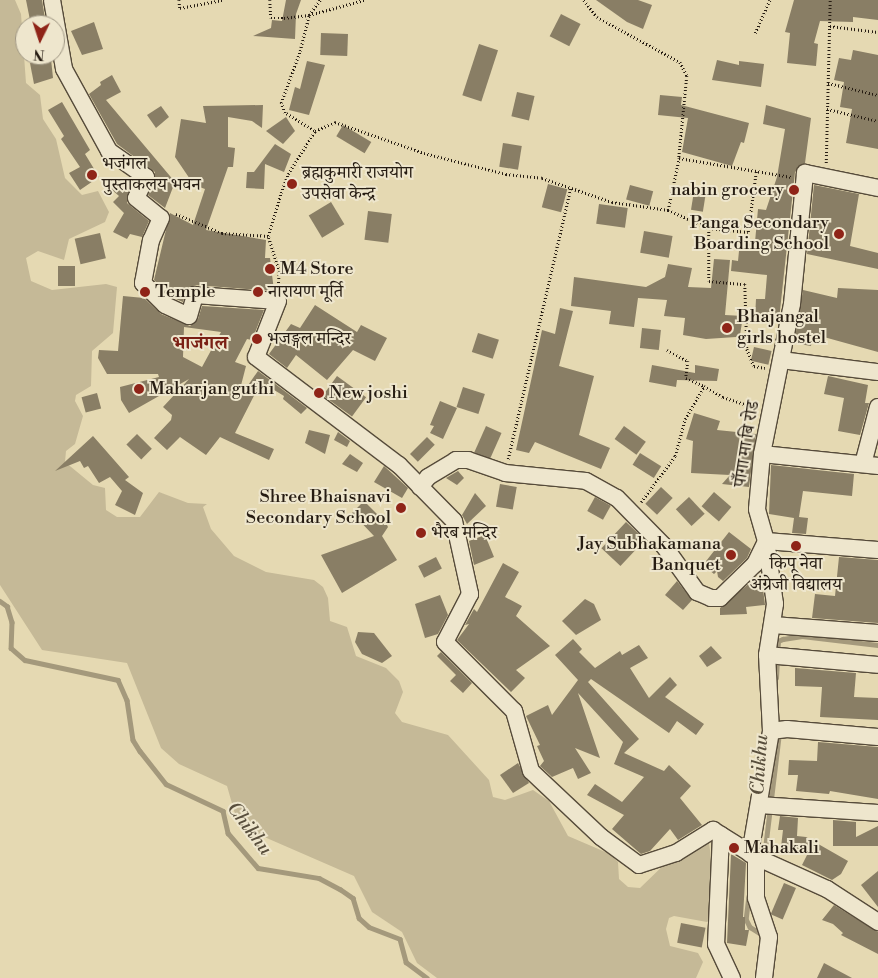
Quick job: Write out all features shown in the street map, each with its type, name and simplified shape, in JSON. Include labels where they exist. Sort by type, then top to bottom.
[{"type":"street","points":[[52,0],[64,70],[110,151],[146,177],[136,198],[161,218],[151,240],[143,283],[165,305],[189,316],[195,296],[278,301],[256,356],[399,464],[454,521],[470,594],[445,642],[514,711],[531,770],[601,838],[640,865],[676,853],[713,830],[753,856],[827,889],[878,922]]},
{"type":"street","points":[[805,173],[878,188]]},
{"type":"street","name":"पाँगा मा बि रोड","points":[[764,978],[769,937],[756,898],[753,856],[771,731],[766,655],[774,625],[775,604],[766,541],[757,509],[762,454],[797,267],[805,173]]},
{"type":"street","points":[[781,360],[878,372]]},
{"type":"street","points":[[762,454],[870,465],[878,407]]},
{"type":"street","points":[[420,487],[428,477],[456,460],[468,460],[505,473],[586,481],[617,498],[664,546],[697,592],[711,598],[720,598],[750,570],[766,541],[878,550]]},
{"type":"street","points":[[774,625],[878,633]]},
{"type":"street","points":[[766,655],[878,665]]},
{"type":"street","points":[[771,731],[788,728],[878,737]]},
{"type":"street","points":[[759,806],[878,813]]},
{"type":"street","points":[[721,835],[716,944],[732,978]]},
{"type":"path","points":[[179,0],[180,8],[222,0]]},
{"type":"path","points":[[270,0],[271,18],[309,15],[364,0]]},
{"type":"path","points":[[314,131],[285,113],[281,103],[300,52],[309,15],[320,0]]},
{"type":"path","points":[[584,0],[597,17],[680,62],[687,76],[679,158],[668,210]]},
{"type":"path","points":[[756,33],[770,0]]},
{"type":"path","points":[[825,177],[830,0]]},
{"type":"path","points":[[830,26],[878,32]]},
{"type":"path","points":[[828,83],[878,95]]},
{"type":"path","points":[[827,109],[878,121]]},
{"type":"path","points":[[278,301],[279,272],[268,236],[288,174],[314,131],[335,122],[424,153],[571,186],[612,202],[668,210],[709,228],[748,232],[756,171]]},
{"type":"path","points":[[679,158],[791,177],[805,173]]},
{"type":"path","points":[[505,473],[571,186]]},
{"type":"path","points":[[157,214],[163,207],[222,233],[268,236]]},
{"type":"path","points":[[709,228],[709,281],[745,284],[747,350],[754,366]]},
{"type":"path","points":[[667,350],[688,361],[686,378],[723,397],[771,413]]},
{"type":"path","points":[[633,514],[675,456],[685,419],[704,386]]},
{"type":"shaded area","points":[[0,0],[15,0],[21,15],[15,15],[15,65],[25,65],[26,83],[40,95],[43,119],[56,139],[65,178],[82,195],[98,191],[109,212],[105,222],[69,239],[64,260],[38,251],[26,258],[31,281],[52,290],[106,284],[117,287],[113,333],[92,351],[91,386],[76,395],[75,401],[83,416],[75,444],[66,451],[65,462],[93,485],[105,488],[106,510],[117,517],[140,517],[159,492],[188,503],[207,504],[203,507],[211,529],[234,556],[266,572],[314,580],[323,587],[328,598],[330,621],[347,627],[356,656],[386,668],[399,681],[403,692],[395,713],[402,722],[448,735],[489,780],[493,797],[505,800],[533,790],[549,801],[568,836],[610,854],[618,862],[619,879],[628,887],[640,888],[670,859],[709,843],[714,878],[712,919],[707,922],[674,916],[669,918],[666,929],[670,946],[698,953],[703,962],[696,978],[437,978],[417,963],[402,932],[372,912],[354,876],[253,832],[235,814],[227,786],[179,764],[161,748],[127,663],[42,650],[0,585]]},
{"type":"building","points":[[26,0],[42,0],[44,15],[29,15]]},
{"type":"building","points":[[286,0],[301,0],[296,14],[295,39],[253,36],[271,28],[272,20],[282,21]]},
{"type":"building","points":[[596,0],[638,0],[652,5],[643,29],[627,22]]},
{"type":"building","points":[[794,0],[878,0],[878,20],[853,17],[853,22],[820,21],[814,43],[818,44],[816,66],[787,63],[790,33],[785,32]]},
{"type":"building","points":[[561,14],[581,24],[569,46],[550,36]]},
{"type":"building","points":[[94,22],[103,49],[82,55],[71,31]]},
{"type":"building","points":[[321,33],[348,34],[347,56],[320,55]]},
{"type":"building","points":[[479,44],[498,50],[481,102],[462,95]]},
{"type":"building","points":[[853,50],[878,55],[878,149],[846,143],[852,109],[840,107],[844,82],[834,80],[839,58],[851,60]]},
{"type":"building","points":[[717,60],[739,65],[739,61],[764,64],[761,87],[712,80]]},
{"type":"building","points":[[307,61],[325,65],[309,115],[289,110],[295,87],[300,89]]},
{"type":"building","points":[[30,65],[52,65],[53,78],[34,84]]},
{"type":"building","points":[[112,75],[121,92],[106,100],[175,182],[165,208],[148,195],[155,181],[155,172],[117,144],[89,94],[101,85],[100,82]]},
{"type":"building","points":[[517,92],[535,96],[529,120],[511,116]]},
{"type":"building","points":[[660,95],[682,97],[681,105],[749,123],[744,143],[741,142],[732,166],[682,152],[688,118],[658,115]]},
{"type":"building","points":[[62,102],[90,150],[85,154],[99,177],[80,190],[69,173],[80,167],[61,139],[64,136],[48,110]]},
{"type":"building","points":[[263,105],[262,128],[252,121],[228,117],[228,147],[235,148],[233,167],[228,167],[206,230],[266,240],[265,258],[270,258],[274,291],[195,285],[187,289],[183,302],[171,297],[154,280],[170,213],[193,225],[205,189],[194,185],[175,157],[181,119],[206,123],[203,106]]},
{"type":"building","points":[[766,105],[811,118],[805,163],[795,172],[779,320],[755,318],[756,299],[765,299],[767,275],[731,271],[732,260],[738,261],[740,241],[755,242],[758,209],[766,210],[777,177],[785,129],[763,124]]},
{"type":"building","points":[[161,106],[169,117],[156,128],[147,115]]},
{"type":"building","points":[[286,117],[295,131],[283,144],[266,131]]},
{"type":"building","points":[[343,125],[371,142],[365,153],[336,136]]},
{"type":"building","points":[[503,143],[522,146],[518,170],[499,167]]},
{"type":"building","points":[[275,144],[291,154],[284,172],[265,164],[264,189],[246,188],[247,172],[254,172]]},
{"type":"building","points":[[122,177],[131,186],[127,203],[149,221],[142,237],[130,234],[127,239],[113,232],[124,213],[113,202],[119,196],[111,189]]},
{"type":"building","points":[[548,184],[567,189],[561,212],[542,207]]},
{"type":"building","points":[[630,185],[653,191],[649,206],[626,199]]},
{"type":"building","name":"Panga Secondary Boarding School","points":[[814,185],[859,194],[850,246],[878,253],[878,269],[807,254]]},
{"type":"building","points":[[694,191],[706,193],[703,212],[691,210]]},
{"type":"building","points":[[331,202],[344,224],[322,238],[309,215]]},
{"type":"building","points":[[599,204],[628,208],[625,228],[596,224]]},
{"type":"building","points":[[368,211],[392,214],[388,243],[364,240]]},
{"type":"building","points":[[644,231],[673,236],[669,258],[640,253]]},
{"type":"building","points":[[100,233],[106,258],[81,264],[75,239]]},
{"type":"building","points":[[714,259],[730,260],[725,315],[743,316],[740,335],[736,337],[706,339],[683,335],[685,318],[664,316],[667,300],[638,298],[634,327],[609,324],[611,311],[571,306],[574,277],[646,287],[665,277],[668,264],[692,268],[688,287],[711,288]]},
{"type":"building","points":[[58,266],[75,266],[75,286],[58,286]]},
{"type":"building","points":[[838,288],[878,290],[878,352],[813,334],[811,346],[794,343],[803,290],[837,298]]},
{"type":"building","points":[[123,296],[144,298],[161,314],[190,326],[198,319],[202,306],[264,310],[252,340],[247,339],[235,362],[246,366],[237,401],[258,371],[307,408],[301,414],[283,399],[284,396],[261,382],[235,433],[274,449],[269,460],[220,437],[206,455],[180,437],[167,450],[154,438],[171,420],[172,415],[163,407],[189,379],[129,413],[121,400],[120,387],[159,377],[158,374],[107,374],[98,358],[99,350],[118,351]],"holes":[[[184,327],[221,332],[202,367],[183,357]]]},
{"type":"building","points":[[315,305],[357,332],[361,325],[387,338],[375,361],[353,350],[327,380],[296,355],[287,368],[269,354],[291,324],[300,328]]},
{"type":"building","points":[[560,308],[573,311],[559,366],[594,376],[579,435],[610,448],[601,469],[535,442],[529,453],[516,450],[542,330],[555,334]]},
{"type":"building","points":[[642,328],[661,330],[659,350],[640,348]]},
{"type":"building","points":[[478,333],[499,340],[493,359],[472,352]]},
{"type":"building","points":[[754,347],[772,351],[768,365],[751,361]]},
{"type":"building","points":[[652,365],[695,373],[695,365],[719,369],[717,381],[677,380],[676,387],[649,382]]},
{"type":"building","points":[[337,376],[366,397],[352,417],[323,395]]},
{"type":"building","points":[[828,376],[868,385],[865,403],[869,403],[860,435],[838,431],[844,398],[824,394]]},
{"type":"building","points":[[463,387],[485,394],[478,414],[457,407]]},
{"type":"building","points":[[97,393],[101,408],[86,413],[82,397]]},
{"type":"building","points":[[440,401],[457,408],[443,439],[430,433],[434,426],[430,425]]},
{"type":"building","points":[[694,413],[720,421],[717,430],[756,434],[749,487],[722,484],[730,475],[691,473],[693,441],[686,439]]},
{"type":"building","points":[[486,426],[502,433],[490,459],[474,452]]},
{"type":"building","points":[[624,426],[646,442],[636,455],[615,439]]},
{"type":"building","points":[[309,430],[330,435],[325,454],[305,443]]},
{"type":"building","points":[[338,432],[350,441],[347,447],[334,440]]},
{"type":"building","points":[[137,434],[152,449],[141,459],[126,445]]},
{"type":"building","points":[[93,436],[129,477],[125,480],[143,493],[135,515],[115,505],[122,491],[110,477],[99,483],[88,466],[84,468],[80,461],[55,471]]},
{"type":"building","points":[[427,437],[435,445],[418,462],[410,454]]},
{"type":"building","points":[[640,453],[661,466],[654,478],[633,465]]},
{"type":"building","points":[[350,454],[363,463],[357,472],[342,464]]},
{"type":"building","points":[[771,465],[854,474],[852,496],[803,491],[799,517],[808,518],[806,534],[792,533],[794,518],[769,514]]},
{"type":"building","points":[[384,466],[408,488],[402,498],[374,482]]},
{"type":"building","points":[[458,471],[464,478],[457,485],[446,478]]},
{"type":"building","points":[[500,484],[517,487],[513,510],[496,507]]},
{"type":"building","points":[[661,487],[673,498],[657,515],[645,504]]},
{"type":"building","points":[[714,492],[731,507],[719,521],[702,506]]},
{"type":"building","points":[[475,493],[486,506],[467,524],[462,515]]},
{"type":"building","points":[[595,497],[611,506],[603,520],[587,511]]},
{"type":"building","points":[[689,497],[705,514],[692,526],[676,509]]},
{"type":"building","points":[[364,501],[386,523],[388,527],[382,536],[397,560],[342,593],[321,555],[374,536],[352,513]]},
{"type":"building","points":[[626,522],[645,540],[620,566],[601,548]]},
{"type":"building","points":[[729,532],[751,549],[747,558],[723,581],[718,577],[717,571],[714,574],[703,565]]},
{"type":"building","points":[[485,535],[494,557],[474,565],[469,541]]},
{"type":"building","points":[[436,557],[442,569],[424,578],[418,566]]},
{"type":"building","points":[[839,557],[878,560],[878,623],[812,618],[815,594],[835,596]]},
{"type":"building","points":[[503,563],[519,572],[505,597],[522,606],[516,616],[550,646],[516,670],[525,678],[511,692],[457,640],[469,624],[465,625],[474,609],[477,612]]},
{"type":"building","points":[[677,581],[692,600],[683,610],[665,595]]},
{"type":"building","points":[[762,581],[765,605],[746,607],[747,614],[720,615],[720,608],[751,582]]},
{"type":"building","points":[[440,595],[448,615],[438,634],[425,638],[415,604]]},
{"type":"building","points":[[585,599],[594,604],[601,620],[576,635],[562,621]]},
{"type":"building","points":[[358,632],[374,633],[392,656],[382,663],[362,654],[355,642]]},
{"type":"building","points":[[573,639],[582,649],[579,652],[595,668],[620,651],[622,655],[639,645],[648,658],[630,668],[649,698],[670,677],[677,685],[665,697],[704,724],[696,735],[677,721],[669,733],[591,679],[588,682],[639,739],[624,753],[664,771],[669,765],[691,786],[680,798],[702,825],[678,840],[670,829],[650,851],[641,854],[612,829],[624,815],[587,795],[595,784],[622,802],[644,777],[614,764],[623,742],[578,693],[600,758],[575,748],[591,773],[578,779],[573,768],[552,777],[540,766],[544,761],[537,746],[540,745],[526,716],[548,705],[552,715],[578,680],[555,655]]},
{"type":"building","points":[[711,646],[722,658],[707,667],[699,656]]},
{"type":"building","points":[[441,652],[472,683],[463,693],[450,681],[456,675],[437,656]]},
{"type":"building","points":[[795,668],[856,673],[854,697],[878,698],[878,720],[820,717],[822,687],[795,686]]},
{"type":"building","points":[[818,742],[878,747],[878,799],[830,791],[829,794],[796,791],[798,775],[788,775],[789,760],[817,761]]},
{"type":"building","points":[[518,763],[529,783],[513,793],[500,775]]},
{"type":"building","points":[[780,816],[798,818],[797,836],[806,837],[848,861],[841,874],[832,880],[802,865],[809,851],[781,847],[783,830],[778,830]]},
{"type":"building","points":[[833,820],[856,822],[856,837],[878,826],[878,846],[833,846]]},
{"type":"building","points":[[731,854],[746,863],[743,917],[745,917],[745,930],[749,930],[746,946],[727,943]]},
{"type":"building","points":[[878,871],[878,907],[861,885]]},
{"type":"building","points":[[784,883],[796,888],[783,919],[771,914]]},
{"type":"building","points":[[834,905],[878,932],[878,954],[841,935],[843,933],[833,924],[822,920]]},
{"type":"building","points":[[681,923],[706,928],[702,947],[677,943]]},
{"type":"building","points":[[824,963],[852,978],[817,978]]},
{"type":"waterway","name":"Chikhu","points":[[0,601],[7,606],[12,622],[11,648],[25,660],[118,680],[127,700],[133,740],[140,751],[166,784],[223,811],[228,833],[258,868],[319,878],[340,889],[353,898],[359,918],[369,927],[400,939],[406,962],[427,978]]},
{"type":"waterway","name":"Chikhu","points":[[776,678],[778,641],[783,639],[802,636],[878,645]]},
{"type":"waterway","name":"Chikhu","points":[[764,857],[779,733]]},
{"type":"waterway","name":"Chikhu","points":[[749,896],[746,919],[750,927],[763,935]]},
{"type":"place","name":"भजंगल पुस्ताकलय भवन","points":[[92,175]]},
{"type":"place","name":"ब्रह्मकुमारी राजयोग उपसेवा केन्द्र","points":[[292,184]]},
{"type":"place","name":"nabin grocery","points":[[794,190]]},
{"type":"place","name":"Panga Secondary Boarding School","points":[[839,234]]},
{"type":"place","name":"M4 Store","points":[[270,269]]},
{"type":"place","name":"Temple","points":[[145,292]]},
{"type":"place","name":"नारायण मूर्ति","points":[[258,292]]},
{"type":"place","name":"Bhajangal girls hostel","points":[[727,328]]},
{"type":"place","name":"भजङ्गल मन्दिर","points":[[257,339]]},
{"type":"place","name":"Maharjan guthi","points":[[139,389]]},
{"type":"place","name":"New joshi","points":[[319,393]]},
{"type":"place","name":"Shree Bhaisnavi Secondary School","points":[[401,508]]},
{"type":"place","name":"भैरब मन्दिर","points":[[421,533]]},
{"type":"place","name":"किपू नेवा अंग्रेजी विद्यालय","points":[[796,546]]},
{"type":"place","name":"Jay Subhakamana Banquet","points":[[731,555]]},
{"type":"place","name":"Mahakali","points":[[734,848]]},
{"type":"district","name":"भाजंगल","points":[[200,344]]}]
